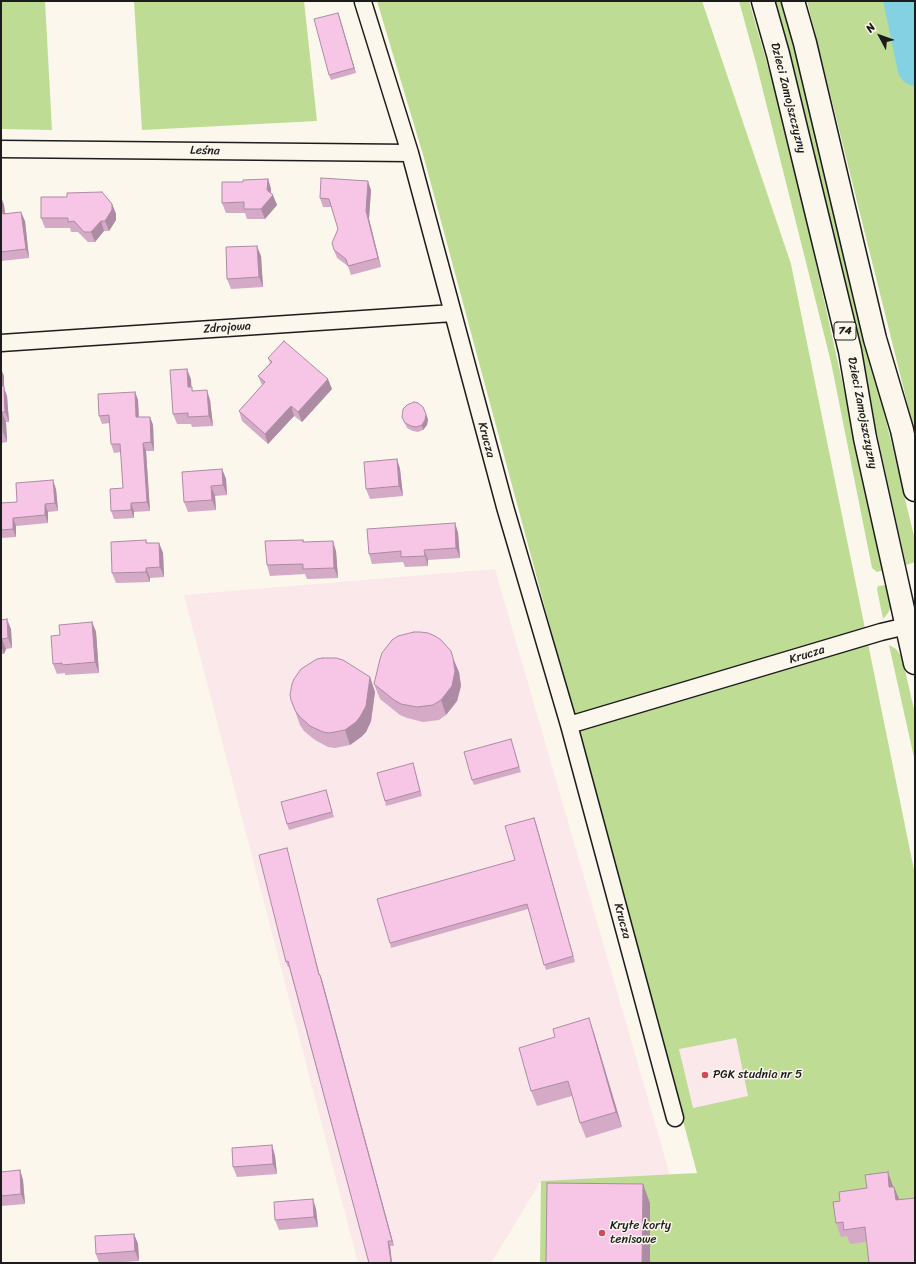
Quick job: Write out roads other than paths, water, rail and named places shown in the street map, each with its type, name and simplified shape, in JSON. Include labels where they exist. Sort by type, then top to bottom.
[{"type":"main road","name":"Dzieci Zamojszczyzny","points":[[763,1],[780,62],[850,351],[865,438],[896,574],[911,624],[915,664]]},
{"type":"main road","name":"74","points":[[793,1],[805,43],[875,339],[902,430],[915,490]]},
{"type":"street","name":"Krucza","points":[[363,2],[410,153],[503,500],[569,725],[675,1118]]},
{"type":"street","name":"Leśna","points":[[1,149],[410,153]]},
{"type":"street","name":"Zdrojowa","points":[[1,343],[453,313]]},
{"type":"street","name":"Krucza","points":[[569,725],[911,624]]},
{"type":"waterway","points":[[901,1],[915,68]]},
{"type":"place","name":"PGK studnia nr 5","points":[[705,1075]]},
{"type":"place","name":"Kryte korty tenisowe","points":[[602,1233]]}]
